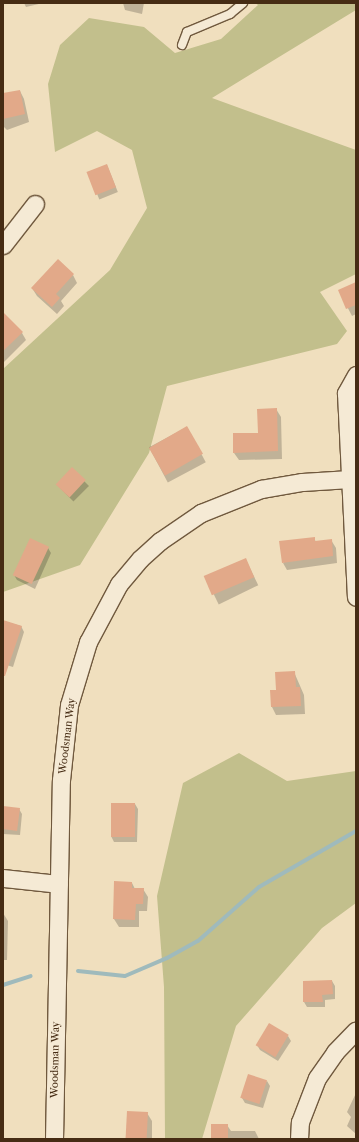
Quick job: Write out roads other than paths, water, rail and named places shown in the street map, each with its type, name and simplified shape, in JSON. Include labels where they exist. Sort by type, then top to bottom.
[{"type":"street","points":[[3,245],[35,204]]},
{"type":"street","points":[[356,375],[346,393],[356,597]]},
{"type":"street","name":"Woodsman Way","points":[[54,1139],[61,780],[69,705],[88,642],[119,584],[160,541],[201,513],[231,499],[261,489],[302,482],[350,479]]},
{"type":"street","points":[[3,878],[59,884]]},
{"type":"street","points":[[299,1139],[300,1122],[318,1078],[335,1052],[356,1030]]},
{"type":"lane","points":[[182,45],[187,32],[230,14],[243,3]]},
{"type":"waterway","points":[[78,971],[125,976],[167,958],[198,941],[259,887],[356,831]]},
{"type":"waterway","points":[[3,985],[31,976]]}]
